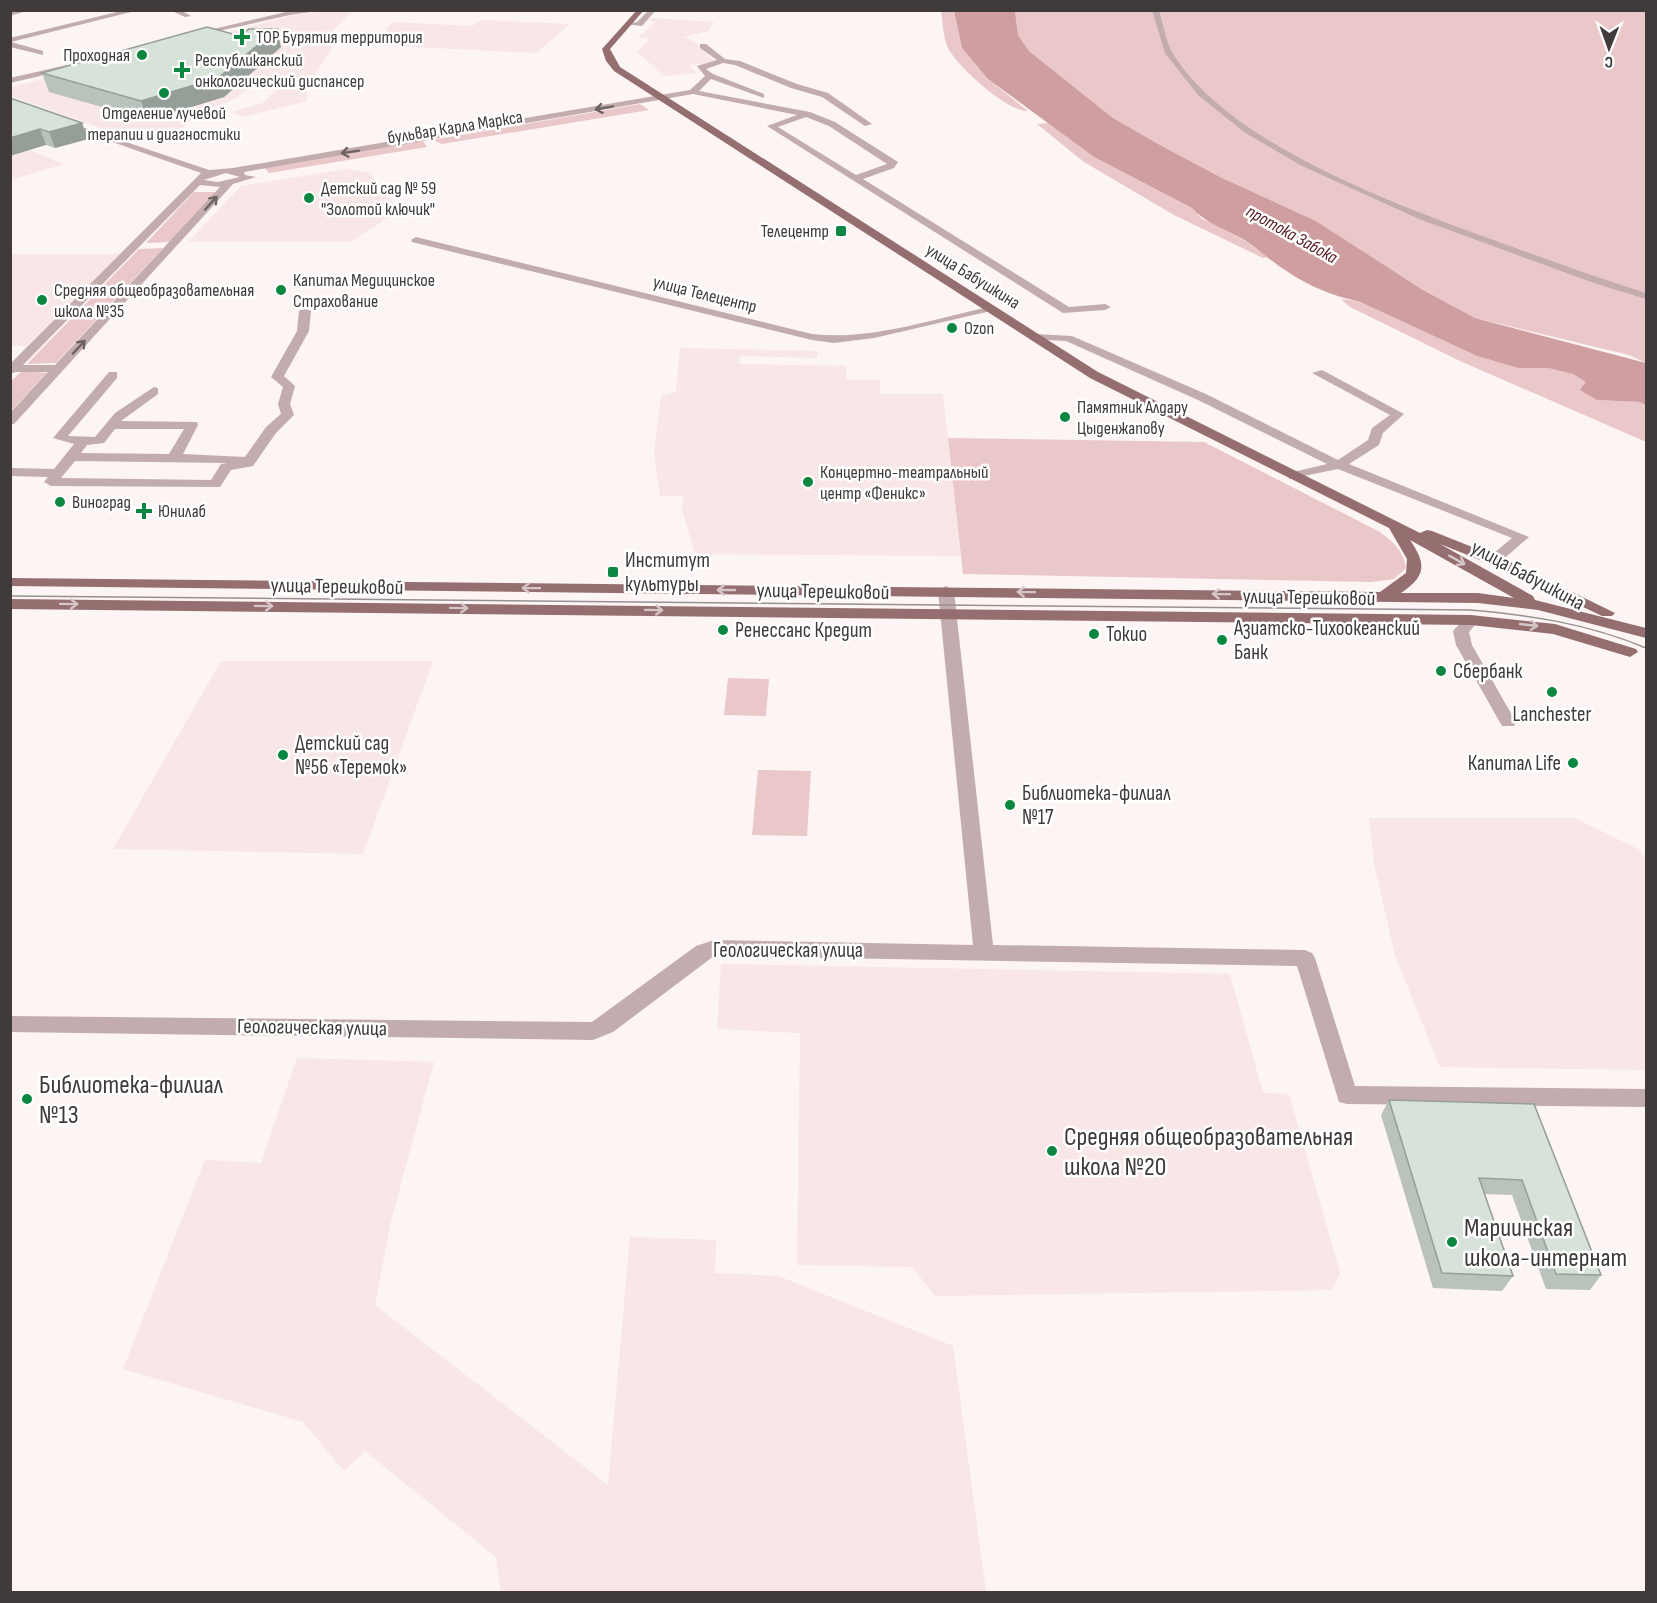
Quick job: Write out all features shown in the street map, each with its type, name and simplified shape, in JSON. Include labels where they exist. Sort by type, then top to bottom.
[{"type":"main road","name":"улица Бабушкина","points":[[641,10],[609,45],[606,53],[617,69],[989,310],[1123,392],[1391,523],[1486,577],[1647,660]]},
{"type":"main road","name":"улица Бабушкина","points":[[1391,523],[1453,543],[1494,560],[1647,633]]},
{"type":"main road","points":[[1384,596],[1411,579],[1416,567],[1409,547],[1391,523]]},
{"type":"main road","points":[[1466,620],[1494,560]]},
{"type":"main road","name":"улица Терешковой","points":[[10,582],[1384,596],[1478,598],[1539,605]]},
{"type":"main road","name":"улица Терешковой","points":[[10,604],[1466,620],[1555,629],[1630,652]]},
{"type":"main road","points":[[1539,605],[1647,633]]},
{"type":"street","points":[[10,14],[24,10]]},
{"type":"street","points":[[10,42],[136,10]]},
{"type":"street","points":[[173,10],[187,16]]},
{"type":"street","points":[[180,38],[289,12],[321,10]]},
{"type":"street","points":[[628,24],[639,24],[653,10]]},
{"type":"street","points":[[1155,10],[1156,30],[1172,57],[1200,92],[1240,126],[1296,161],[1444,226],[1647,296]]},
{"type":"street","points":[[209,31],[229,36]]},
{"type":"street","points":[[10,42],[40,53]]},
{"type":"street","points":[[703,46],[723,61]]},
{"type":"street","points":[[855,179],[891,166],[893,162],[853,135],[807,114],[710,76],[700,68],[723,61],[737,63],[794,86],[825,95],[868,124]]},
{"type":"street","points":[[10,81],[80,64]]},
{"type":"street","points":[[693,92],[710,76]]},
{"type":"street","points":[[693,92],[807,114]]},
{"type":"street","name":"бульвар Карла Маркса","points":[[209,173],[425,139],[693,92]]},
{"type":"street","points":[[658,109],[676,106]]},
{"type":"street","points":[[807,114],[771,126],[1067,311],[1105,307]]},
{"type":"street","points":[[54,119],[209,173]]},
{"type":"street","points":[[425,139],[434,147]]},
{"type":"street","name":"бульвар Карла Маркса","points":[[199,181],[210,185],[394,154]]},
{"type":"street","points":[[10,421],[235,181],[240,173],[232,171]]},
{"type":"street","points":[[12,370],[201,177],[209,173]]},
{"type":"street","name":"улица Телецентр","points":[[416,240],[812,337],[834,340],[874,335],[989,310]]},
{"type":"street","points":[[135,246],[172,246]]},
{"type":"street","points":[[71,457],[174,458],[228,463],[252,459],[271,430],[288,415],[284,404],[289,386],[277,377],[303,331],[305,311]]},
{"type":"street","points":[[1034,337],[1068,338],[1202,397],[1339,465],[1522,537],[1494,560]]},
{"type":"street","points":[[12,370],[59,369]]},
{"type":"street","points":[[1294,476],[1339,465],[1374,442],[1377,431],[1398,414],[1318,373]]},
{"type":"street","points":[[113,375],[59,438],[83,442],[99,440],[119,416],[154,391]]},
{"type":"street","points":[[112,425],[192,424],[174,458]]},
{"type":"street","points":[[83,442],[51,482],[215,484],[228,463]]},
{"type":"street","points":[[10,472],[59,473]]},
{"type":"street","points":[[946,591],[984,951]]},
{"type":"street","points":[[1466,620],[1461,631],[1464,645],[1508,722]]},
{"type":"street","name":"Геологическая улица","points":[[10,1024],[593,1031],[606,1026],[708,948],[1305,958],[1347,1095],[1647,1098]]},
{"type":"shaded area","name":"Республиканский онкологический диспансер","points":[[352,11],[328,36],[332,49],[307,85],[307,101],[242,117],[232,112],[263,103],[280,86],[250,86],[235,99],[198,113],[182,128],[140,142],[11,96],[11,87],[299,14]]},
{"type":"shaded area","points":[[941,11],[954,11],[962,48],[988,79],[1028,111],[996,97],[972,77],[953,56],[946,44]]},
{"type":"shaded area","points":[[1015,11],[1646,11],[1646,363],[1629,355],[1475,318],[1423,290],[1316,221],[1222,178],[1160,145],[1113,118],[1029,51],[1018,35]]},
{"type":"shaded area","points":[[651,18],[714,22],[708,31],[684,37],[693,41],[715,62],[689,65],[696,73],[665,76],[637,52],[650,39],[638,37],[655,22],[648,20]]},
{"type":"shaded area","points":[[482,20],[570,24],[536,53],[375,45],[392,22],[472,26]]},
{"type":"shaded area","points":[[640,104],[649,110],[442,144],[433,140]]},
{"type":"shaded area","points":[[1048,123],[1094,157],[1192,208],[1202,219],[1222,226],[1270,257],[1263,258],[1174,215],[1084,162],[1037,124]]},
{"type":"shaded area","points":[[423,141],[427,147],[269,173],[264,167]]},
{"type":"shaded area","points":[[10,143],[57,161],[64,164],[11,180]]},
{"type":"shaded area","name":"Детский сад № 59 \"Золотой ключик\"","points":[[347,169],[370,173],[399,210],[351,242],[188,242],[241,186]]},
{"type":"shaded area","points":[[194,192],[216,192],[170,242],[146,243]]},
{"type":"shaded area","points":[[163,248],[56,363],[27,364],[139,249]]},
{"type":"shaded area","name":"Средняя общеобразовательная школа №35","points":[[11,254],[120,254],[27,346],[11,346]]},
{"type":"shaded area","points":[[1341,299],[1358,301],[1477,356],[1518,368],[1548,368],[1573,374],[1587,382],[1581,390],[1597,400],[1641,402],[1646,405],[1646,442],[1460,361],[1350,307]]},
{"type":"shaded area","points":[[680,348],[818,351],[817,358],[740,356],[739,364],[846,366],[846,380],[880,380],[880,394],[943,394],[961,556],[695,554],[682,510],[683,496],[660,496],[654,454],[661,396],[676,392]]},
{"type":"shaded area","points":[[22,371],[47,373],[11,411],[11,381]]},
{"type":"shaded area","points":[[948,438],[1204,442],[1380,532],[1397,547],[1403,556],[1406,568],[1394,579],[1371,582],[963,574]]},
{"type":"shaded area","name":"Детский сад №56 «Теремок»","points":[[221,661],[433,661],[363,854],[113,849]]},
{"type":"shaded area","points":[[728,678],[769,679],[766,716],[724,715]]},
{"type":"shaded area","points":[[758,770],[811,771],[807,836],[752,835]]},
{"type":"shaded area","points":[[1369,818],[1575,818],[1640,850],[1646,861],[1646,1070],[1440,1067],[1395,955],[1374,864]]},
{"type":"shaded area","name":"Средняя общеобразовательная школа №20","points":[[721,964],[1230,974],[1263,1093],[1289,1094],[1340,1273],[1332,1290],[935,1296],[912,1267],[797,1265],[800,1033],[717,1029]]},
{"type":"shaded area","points":[[297,1058],[434,1062],[391,1221],[375,1305],[608,1485],[630,1237],[716,1240],[715,1273],[778,1276],[953,1346],[986,1592],[501,1592],[496,1557],[365,1451],[344,1471],[303,1422],[123,1369],[205,1160],[261,1163]]},
{"type":"water","name":"протока Забока","points":[[954,11],[1015,11],[1018,35],[1029,51],[1113,118],[1222,178],[1316,221],[1423,290],[1475,318],[1646,363],[1646,405],[1640,402],[1597,400],[1580,390],[1586,382],[1573,374],[1548,368],[1518,368],[1477,356],[1358,301],[1330,293],[1301,280],[1236,235],[1209,222],[1192,208],[1094,157],[988,79],[962,48]]},
{"type":"building","points":[[207,27],[240,36],[249,29],[277,29],[218,78],[141,101],[42,73]]},
{"type":"building","points":[[10,98],[82,123],[49,132],[40,129],[10,138]]},
{"type":"building","name":"Мариинская школа-интернат","points":[[1389,1100],[1534,1104],[1601,1275],[1556,1274],[1522,1180],[1479,1178],[1513,1276],[1442,1273]]},
{"type":"tram line","points":[[10,596],[1470,610],[1560,622],[1603,633],[1646,648]]},
{"type":"place","name":"ТОР Бурятия территория","points":[[242,37]]},
{"type":"place","name":"Проходная","points":[[142,55]]},
{"type":"place","name":"Республиканский онкологический диспансер","points":[[182,70]]},
{"type":"place","name":"Отделение лучевой терапии и диагностики","points":[[164,93]]},
{"type":"place","name":"Детский сад № 59 \"Золотой ключик\"","points":[[309,198]]},
{"type":"place","name":"Телецентр","points":[[841,231]]},
{"type":"place","name":"Капитал Медицинское Страхование","points":[[281,290]]},
{"type":"place","name":"Средняя общеобразовательная школа №35","points":[[42,300]]},
{"type":"place","name":"Ozon","points":[[952,328]]},
{"type":"place","name":"Памятник Алдару Цыденжапову","points":[[1065,417]]},
{"type":"place","name":"Концертно-театральный центр «Феникс»","points":[[808,482]]},
{"type":"place","name":"Виноград","points":[[60,502]]},
{"type":"place","name":"Юнилаб","points":[[144,511]]},
{"type":"place","name":"Институт культуры","points":[[613,572]]},
{"type":"place","name":"Ренессанс Кредит","points":[[723,630]]},
{"type":"place","name":"Токио","points":[[1094,634]]},
{"type":"place","name":"Азиатско-Тихоокеанский Банк","points":[[1222,640]]},
{"type":"place","name":"Сбербанк","points":[[1441,671]]},
{"type":"place","name":"Lanchester","points":[[1552,692]]},
{"type":"place","name":"Детский сад №56 «Теремок»","points":[[283,755]]},
{"type":"place","name":"Капитал Life","points":[[1573,763]]},
{"type":"place","name":"Библиотека-филиал №17","points":[[1010,805]]},
{"type":"place","name":"Библиотека-филиал №13","points":[[27,1099]]},
{"type":"place","name":"Средняя общеобразовательная школа №20","points":[[1052,1151]]},
{"type":"place","name":"Мариинская школа-интернат","points":[[1452,1242]]}]
